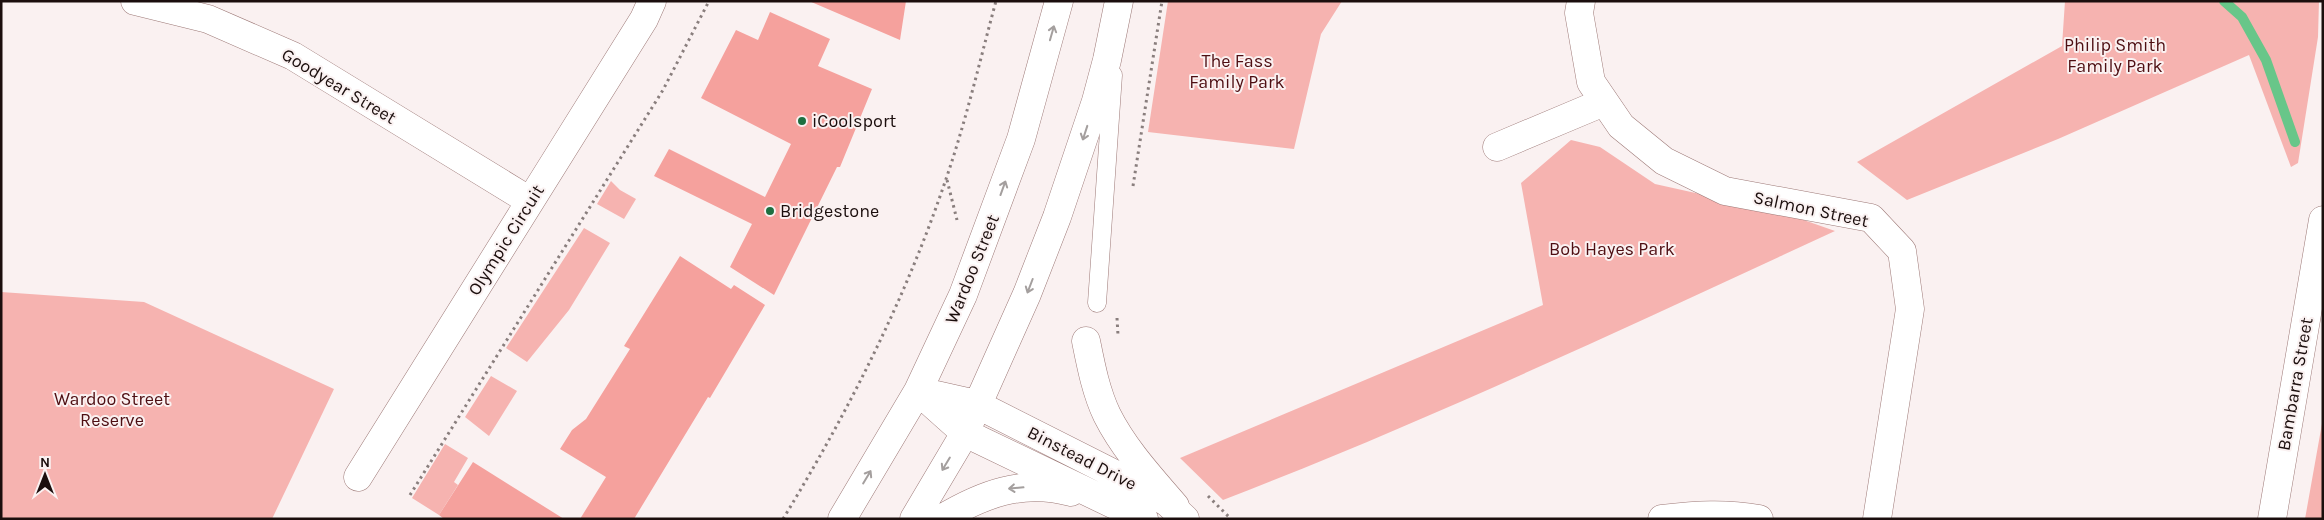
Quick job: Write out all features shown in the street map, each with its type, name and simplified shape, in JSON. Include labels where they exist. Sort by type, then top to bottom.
[{"type":"street","name":"Goodyear Street","points":[[135,1],[168,5],[208,19],[293,56],[530,201]]},
{"type":"street","name":"Olympic Circuit","points":[[358,478],[644,19],[652,1]]},
{"type":"street","name":"Wardoo Street","points":[[842,519],[918,391],[963,295],[1021,139],[1059,1]]},
{"type":"street","name":"Salmon Street","points":[[1581,1],[1579,13],[1591,82],[1621,126],[1664,161],[1725,192],[1871,218],[1902,251],[1910,309],[1876,519]]},
{"type":"street","points":[[914,519],[965,433],[976,404],[1012,329],[1057,217],[1098,93],[1119,4]]},
{"type":"street","points":[[1498,147],[1604,102]]},
{"type":"street","name":"Bambarra Street","points":[[2272,519],[2323,220]]},
{"type":"street","name":"Binstead Drive","points":[[1086,341],[1094,379],[1108,416],[1134,455],[1185,518]]},
{"type":"street","name":"Binstead Drive","points":[[918,391],[976,404],[1154,494],[1185,518]]},
{"type":"street","name":"Binstead Drive","points":[[918,391],[965,433],[1138,516]]},
{"type":"street","name":"Binstead Drive","points":[[941,519],[986,495],[1008,488],[1035,487],[1070,492],[1138,516]]},
{"type":"street","points":[[1662,519],[1708,514],[1730,514],[1759,519]]},
{"type":"lane","points":[[1097,303],[1119,4]]},
{"type":"path","points":[[410,495],[663,90],[709,1]]},
{"type":"path","points":[[783,519],[808,477],[892,319],[947,179],[996,1]]},
{"type":"path","points":[[1133,190],[1162,1]]},
{"type":"path","points":[[1118,311],[1118,343]]},
{"type":"path","points":[[1204,492],[1231,519]]},
{"type":"green space","name":"The Fass Family Park","points":[[1168,1],[1342,1],[1321,34],[1294,149],[1148,132]]},
{"type":"green space","name":"Philip Smith Family Park","points":[[2065,1],[2319,1],[2318,37],[2298,163],[2291,167],[2249,55],[2058,139],[1907,200],[1857,162],[2062,46]]},
{"type":"green space","name":"Bob Hayes Park","points":[[1571,140],[1600,147],[1655,184],[1781,212],[1835,231],[1455,404],[1223,500],[1180,458],[1543,305],[1521,183]]},
{"type":"green space","points":[[611,181],[620,190],[636,199],[624,219],[597,204]]},
{"type":"green space","points":[[584,228],[610,243],[569,310],[527,362],[506,348]]},
{"type":"green space","name":"Wardoo Street Reserve","points":[[1,292],[144,302],[334,389],[272,519],[1,519]]},
{"type":"green space","points":[[491,376],[517,391],[489,436],[465,417]]},
{"type":"green space","points":[[2323,418],[2323,519],[2305,519]]},
{"type":"green space","points":[[445,444],[468,458],[454,482],[458,485],[439,515],[412,498]]},
{"type":"building","points":[[809,1],[906,1],[900,40]]},
{"type":"building","points":[[770,12],[830,39],[818,66],[872,89],[840,167],[837,167],[774,295],[730,267],[752,224],[654,176],[669,149],[765,197],[791,144],[701,98],[736,30],[758,40]]},
{"type":"building","points":[[680,256],[731,289],[734,285],[765,305],[710,398],[708,397],[634,519],[580,519],[606,477],[560,449],[572,430],[586,419],[630,349],[624,346]]},
{"type":"building","points":[[473,462],[564,519],[444,519],[439,515]]},
{"type":"waterway","points":[[2224,1],[2242,17],[2266,60],[2295,142]]},
{"type":"place","name":"iCoolsport","points":[[802,121]]},
{"type":"place","name":"Bridgestone","points":[[770,211]]}]
